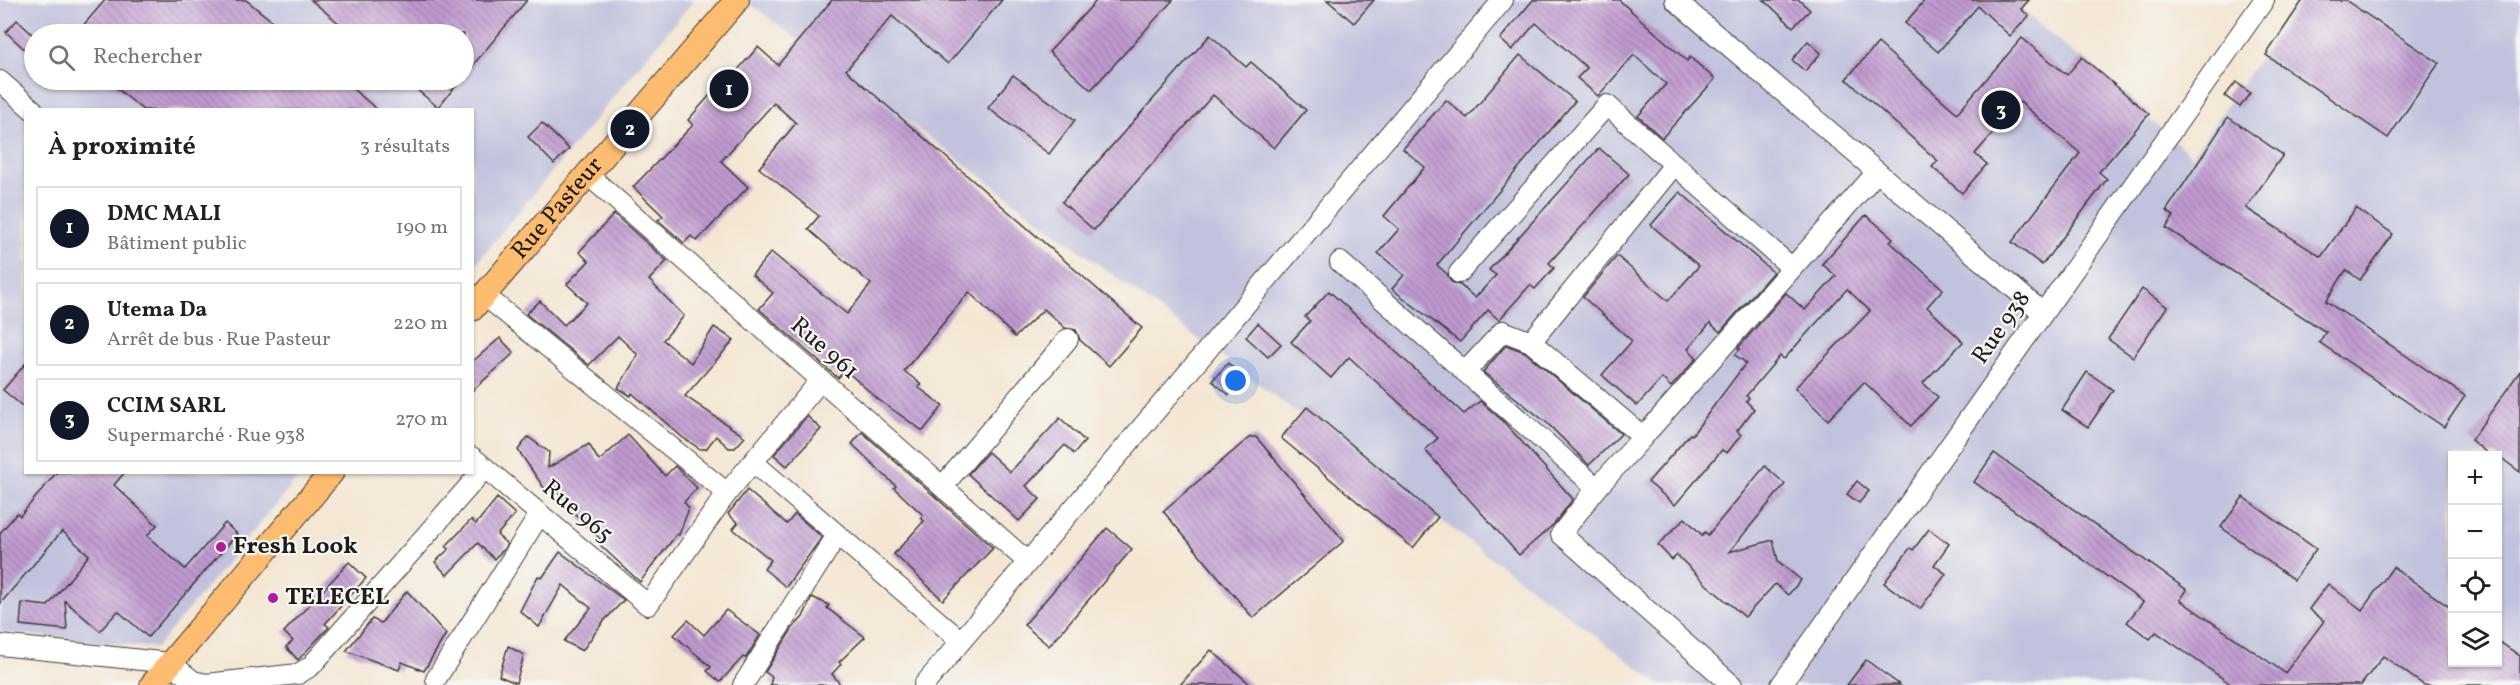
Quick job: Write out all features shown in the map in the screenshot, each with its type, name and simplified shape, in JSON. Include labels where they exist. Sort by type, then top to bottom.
[{"type":"main road","name":"Rue Pasteur","points":[[478,302],[737,0]]},
{"type":"main road","points":[[152,685],[330,474]]},
{"type":"street","points":[[924,685],[1503,0]]},
{"type":"street","points":[[1675,0],[2043,313]]},
{"type":"street","name":"Rue 938","points":[[1781,685],[2264,0]]},
{"type":"street","points":[[0,81],[31,108]]},
{"type":"street","points":[[1459,273],[1607,105],[1792,268]]},
{"type":"street","points":[[1531,342],[1674,165]]},
{"type":"street","points":[[1732,685],[1561,534],[1597,488],[1877,172]]},
{"type":"street","name":"Rue 961","points":[[587,174],[1028,562]]},
{"type":"street","points":[[1340,262],[1597,488]]},
{"type":"street","points":[[478,302],[727,493],[821,380]]},
{"type":"street","points":[[1465,372],[1503,331],[1531,342],[1643,437]]},
{"type":"street","points":[[942,487],[1068,339]]},
{"type":"street","name":"Rue 965","points":[[479,462],[648,605],[727,493]]},
{"type":"street","points":[[753,462],[961,641]]},
{"type":"street","points":[[0,645],[170,663],[193,681],[206,684],[298,674],[310,666],[469,474]]},
{"type":"street","points":[[436,679],[540,514]]},
{"type":"street","points":[[743,685],[837,535]]},
{"type":"shaded area","points":[[0,0],[694,0],[474,266],[474,108],[24,108],[24,474],[301,474],[156,648],[0,632]]},
{"type":"shaded area","points":[[745,0],[2011,0],[2192,156],[2300,0],[2520,0],[2520,685],[1661,685]]},
{"type":"building","points":[[105,0],[246,0],[276,24],[85,24]]},
{"type":"building","points":[[311,0],[527,0],[474,64],[474,24],[340,24]]},
{"type":"building","points":[[832,0],[1002,0],[948,64],[892,16],[846,70],[1142,328],[1109,366],[1080,340],[1076,330],[1065,328],[1044,309],[1015,337],[969,292],[904,371],[921,384],[918,387],[943,406],[923,431],[879,400],[845,370],[838,378],[759,309],[773,293],[752,275],[771,252],[847,314],[871,284],[808,229],[819,216],[759,168],[796,123],[774,103],[721,161],[748,187],[697,241],[691,236],[684,243],[658,220],[663,216],[633,187],[693,125],[688,120],[732,70],[735,73],[758,47],[778,65]]},
{"type":"building","points":[[1097,0],[1173,0],[1091,90],[1049,52]]},
{"type":"building","points":[[1327,0],[1374,0],[1354,23]]},
{"type":"building","points":[[1533,0],[1619,0],[1687,61],[1690,57],[1715,79],[1662,138],[1638,116],[1666,84],[1634,55],[1598,96],[1577,78],[1587,68],[1536,23],[1512,50],[1500,39]]},
{"type":"building","points":[[1764,0],[1799,0],[1810,10],[1793,27]]},
{"type":"building","points":[[1925,0],[2029,0],[2021,9],[2029,16],[2010,36],[1978,6],[1938,52],[1905,23]]},
{"type":"building","points":[[2303,0],[2345,0],[2439,63],[2388,138],[2266,55]]},
{"type":"building","points":[[17,20],[24,27],[24,49],[6,32]]},
{"type":"building","points":[[1210,35],[1246,67],[1251,62],[1306,110],[1274,148],[1213,95],[1094,230],[1062,202]]},
{"type":"building","points":[[2022,38],[2067,75],[2082,57],[2149,114],[2099,172],[2107,179],[2042,265],[2012,242],[2080,153],[2020,102],[1975,154],[1987,164],[1962,193],[1932,167],[1938,161],[1846,79],[1878,43],[1957,113]]},
{"type":"building","points":[[1808,41],[1821,53],[1805,71],[1792,60]]},
{"type":"building","points":[[1520,55],[1575,101],[1437,265],[1447,274],[1451,282],[1460,285],[1475,298],[1496,275],[1489,270],[1599,148],[1629,174],[1549,263],[1554,268],[1535,289],[1530,285],[1499,320],[1488,310],[1460,342],[1392,289],[1404,275],[1378,253],[1399,229],[1384,216],[1425,167],[1403,149],[1446,100],[1467,118]]},
{"type":"building","points":[[1013,75],[1075,120],[1049,154],[988,108]]},
{"type":"building","points":[[2236,82],[2250,93],[2240,107],[2225,96]]},
{"type":"building","points":[[119,90],[354,90],[376,108],[141,108]]},
{"type":"building","points":[[417,90],[452,90],[438,107]]},
{"type":"building","points":[[2228,117],[2283,155],[2246,208],[2321,257],[2356,208],[2393,234],[2360,280],[2346,270],[2326,301],[2465,396],[2444,427],[2319,342],[2326,332],[2166,228],[2174,216],[2166,211]]},
{"type":"building","points":[[542,123],[569,149],[554,164],[528,137]]},
{"type":"building","points":[[1680,192],[1773,272],[1720,332],[1710,323],[1688,349],[1697,358],[1671,387],[1662,378],[1637,406],[1602,375],[1632,341],[1583,297],[1617,256],[1668,301],[1699,266],[1651,225]]},
{"type":"building","points":[[614,214],[667,261],[649,280],[684,316],[663,340],[691,363],[714,327],[734,340],[685,396],[745,437],[735,448],[729,448],[716,436],[706,449],[700,449],[682,437],[632,393],[631,396],[618,388],[638,355],[618,336],[589,365],[526,314],[540,301],[564,325],[587,303],[567,284],[589,261],[579,252]]},
{"type":"building","points":[[1866,215],[1893,238],[1890,242],[1943,289],[1927,307],[1963,342],[1923,383],[1938,397],[1911,426],[1864,382],[1828,420],[1795,388],[1870,311],[1847,289],[1784,359],[1780,356],[1746,396],[1749,398],[1746,401],[1754,409],[1737,431],[1741,435],[1727,453],[1722,450],[1675,505],[1648,482],[1690,434],[1692,435],[1746,363],[1735,355],[1740,349],[1738,348],[1786,293],[1805,310],[1836,276],[1822,264]]},
{"type":"building","points":[[2142,289],[2167,307],[2133,357],[2108,339]]},
{"type":"building","points":[[1329,291],[1464,414],[1480,401],[1503,421],[1573,499],[1554,524],[1519,555],[1425,450],[1438,438],[1349,357],[1331,378],[1291,342],[1310,321],[1305,317]]},
{"type":"building","points":[[1258,323],[1281,344],[1268,357],[1246,337]]},
{"type":"building","points":[[500,338],[514,353],[474,389],[474,360]]},
{"type":"building","points":[[1506,345],[1525,352],[1621,434],[1589,465],[1547,423],[1483,372]]},
{"type":"building","points":[[1228,363],[1244,377],[1229,395],[1212,381]]},
{"type":"building","points":[[24,365],[24,407],[3,390]]},
{"type":"building","points":[[2520,371],[2520,472],[2502,458],[2502,451],[2485,451],[2471,440]]},
{"type":"building","points":[[2087,372],[2113,390],[2088,427],[2062,410]]},
{"type":"building","points":[[1307,407],[1438,517],[1413,548],[1281,438]]},
{"type":"building","points":[[807,416],[821,429],[787,466],[774,455]]},
{"type":"building","points":[[1060,418],[1085,441],[1074,454],[1065,445],[1026,486],[1040,499],[1019,521],[968,474],[988,452],[1010,472]]},
{"type":"building","points":[[862,432],[993,548],[943,600],[894,554],[924,521],[921,518],[923,515],[852,444]]},
{"type":"building","points":[[628,435],[665,476],[675,466],[697,488],[684,502],[689,508],[679,535],[677,534],[640,582],[600,545],[603,542],[575,514],[554,485],[546,491],[518,450],[528,437],[549,452],[548,468],[589,444],[599,461]]},
{"type":"building","points":[[1250,437],[1256,437],[1344,541],[1253,618],[1163,511]]},
{"type":"building","points":[[1994,453],[2187,590],[2180,600],[2285,673],[2324,621],[2309,609],[2328,584],[2362,610],[2393,567],[2448,606],[2448,667],[2502,667],[2502,644],[2520,656],[2520,685],[2424,685],[2383,656],[2361,685],[2232,685],[2156,632],[2150,639],[2127,622],[2143,602],[1974,482]]},
{"type":"building","points":[[1765,466],[1785,484],[1729,552],[1773,540],[1778,561],[1801,580],[1788,595],[1775,584],[1745,617],[1707,585],[1677,555],[1672,560],[1658,545],[1685,518],[1702,535],[1705,532],[1708,535]]},
{"type":"building","points":[[55,474],[123,474],[114,485],[157,525],[147,536],[185,569],[225,523],[237,534],[148,637],[118,611],[100,631],[65,601],[67,630],[20,625],[22,603],[48,606],[89,555],[62,531],[0,604],[0,533],[17,513],[20,516]]},
{"type":"building","points":[[1857,481],[1869,491],[1859,503],[1847,494]]},
{"type":"building","points":[[747,490],[787,524],[795,514],[822,537],[786,587],[764,569],[771,560],[733,529],[738,523],[728,514]]},
{"type":"building","points":[[2243,497],[2316,549],[2294,580],[2221,527]]},
{"type":"building","points":[[497,498],[515,514],[497,535],[507,544],[494,559],[478,543],[447,575],[435,562],[449,549],[446,546],[471,520],[476,524]]},
{"type":"building","points":[[1107,528],[1132,549],[1049,646],[1024,625]]},
{"type":"building","points":[[1929,529],[1949,544],[1934,565],[1946,574],[1920,609],[1884,583],[1910,548],[1913,550]]},
{"type":"building","points":[[560,552],[624,600],[603,622],[582,651],[564,641],[591,608],[563,585],[539,627],[520,611],[538,576],[542,578]]},
{"type":"building","points":[[349,562],[366,578],[325,624],[329,627],[298,660],[286,647],[293,641],[284,632]]},
{"type":"building","points":[[407,591],[446,634],[424,671],[402,662],[399,670],[346,651],[372,619],[381,623]]},
{"type":"building","points":[[812,597],[829,605],[827,608],[865,637],[839,662],[841,664],[832,674],[841,685],[770,685],[772,677],[765,672],[792,629],[803,617]]},
{"type":"building","points":[[726,610],[760,635],[746,658],[743,657],[720,682],[707,671],[711,667],[674,635],[688,620],[704,635]]},
{"type":"building","points":[[508,646],[524,655],[516,683],[499,676]]},
{"type":"building","points":[[1211,650],[1251,685],[1180,685]]},
{"type":"building","points":[[1866,660],[1900,685],[1847,685]]},
{"type":"place","name":"DMC MALI","points":[[729,89]]},
{"type":"place","name":"CCIM SARL","points":[[2001,110]]},
{"type":"place","name":"Utema Da","points":[[630,129]]},
{"type":"place","name":"Fresh Look","points":[[221,547]]},
{"type":"place","name":"TELECEL","points":[[273,598]]}]
